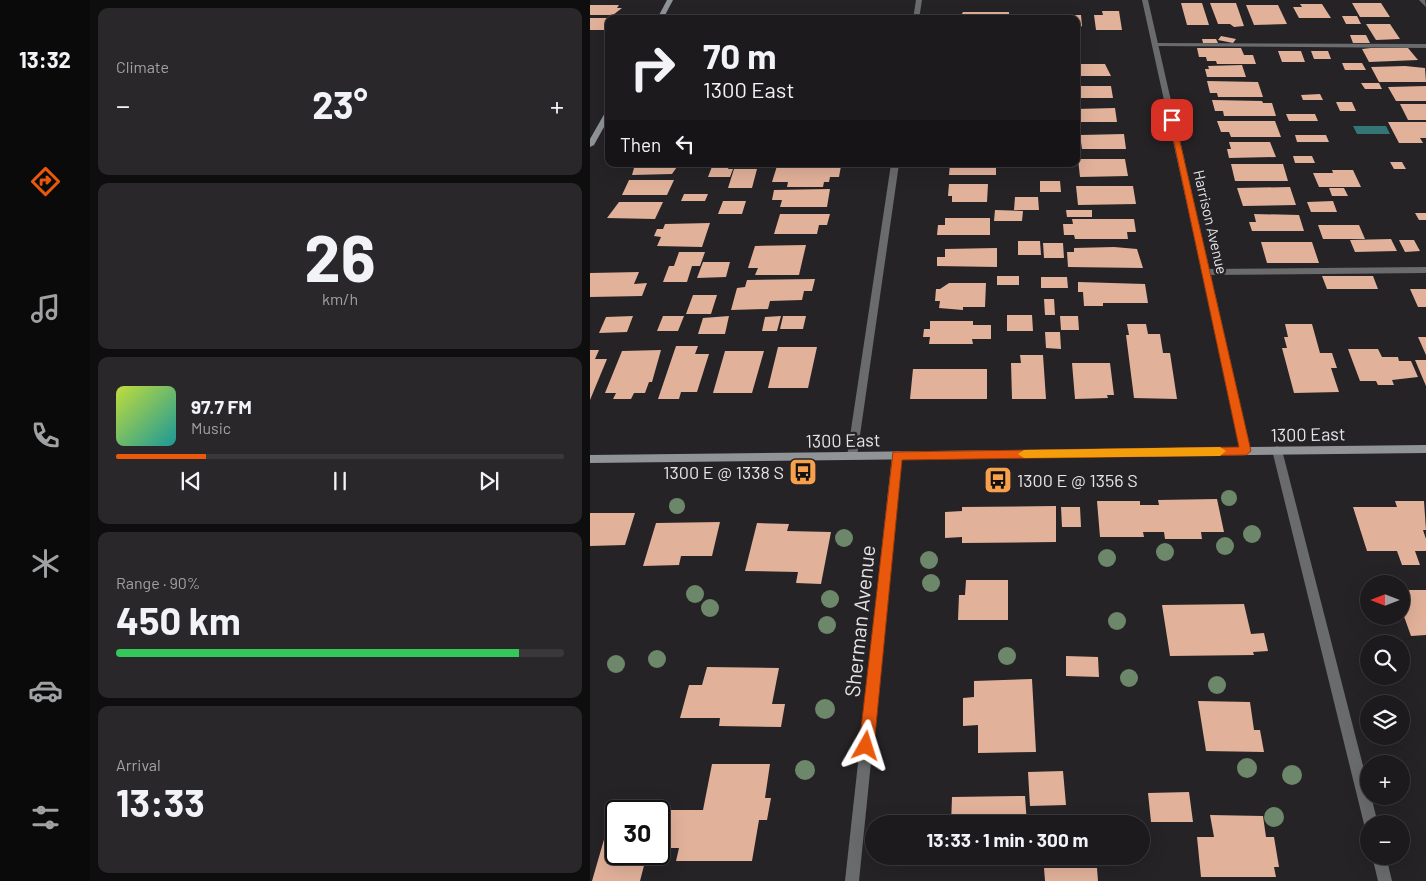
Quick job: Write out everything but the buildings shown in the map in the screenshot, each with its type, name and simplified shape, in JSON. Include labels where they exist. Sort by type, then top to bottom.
[{"type":"main road","points":[[662,15],[670,0]]},
{"type":"main road","points":[[590,145],[605,118]]},
{"type":"main road","name":"1300 East","points":[[590,459],[1426,449]]},
{"type":"street","points":[[917,15],[919,0]]},
{"type":"street","name":"Harrison Avenue","points":[[1145,0],[1246,451]]},
{"type":"street","points":[[1422,0],[1426,6]]},
{"type":"street","points":[[1155,45],[1426,46]]},
{"type":"street","points":[[852,456],[895,167]]},
{"type":"street","points":[[1206,272],[1426,270]]},
{"type":"street","points":[[1277,450],[1369,815]]},
{"type":"street","name":"Sherman Avenue","points":[[852,881],[897,455]]},
{"type":"street","points":[[1381,865],[1385,881]]},
{"type":"water","points":[[1353,126],[1386,126],[1390,134],[1357,134]]},
{"type":"slow traffic","points":[[1024,454],[1220,451]]},
{"type":"place","name":"1300 E @ 1338 S","points":[[803,472]]},
{"type":"place","name":"1300 E @ 1356 S","points":[[998,480]]},
{"type":"route","points":[[866,746],[897,455],[1246,451],[1172,120]]}]
